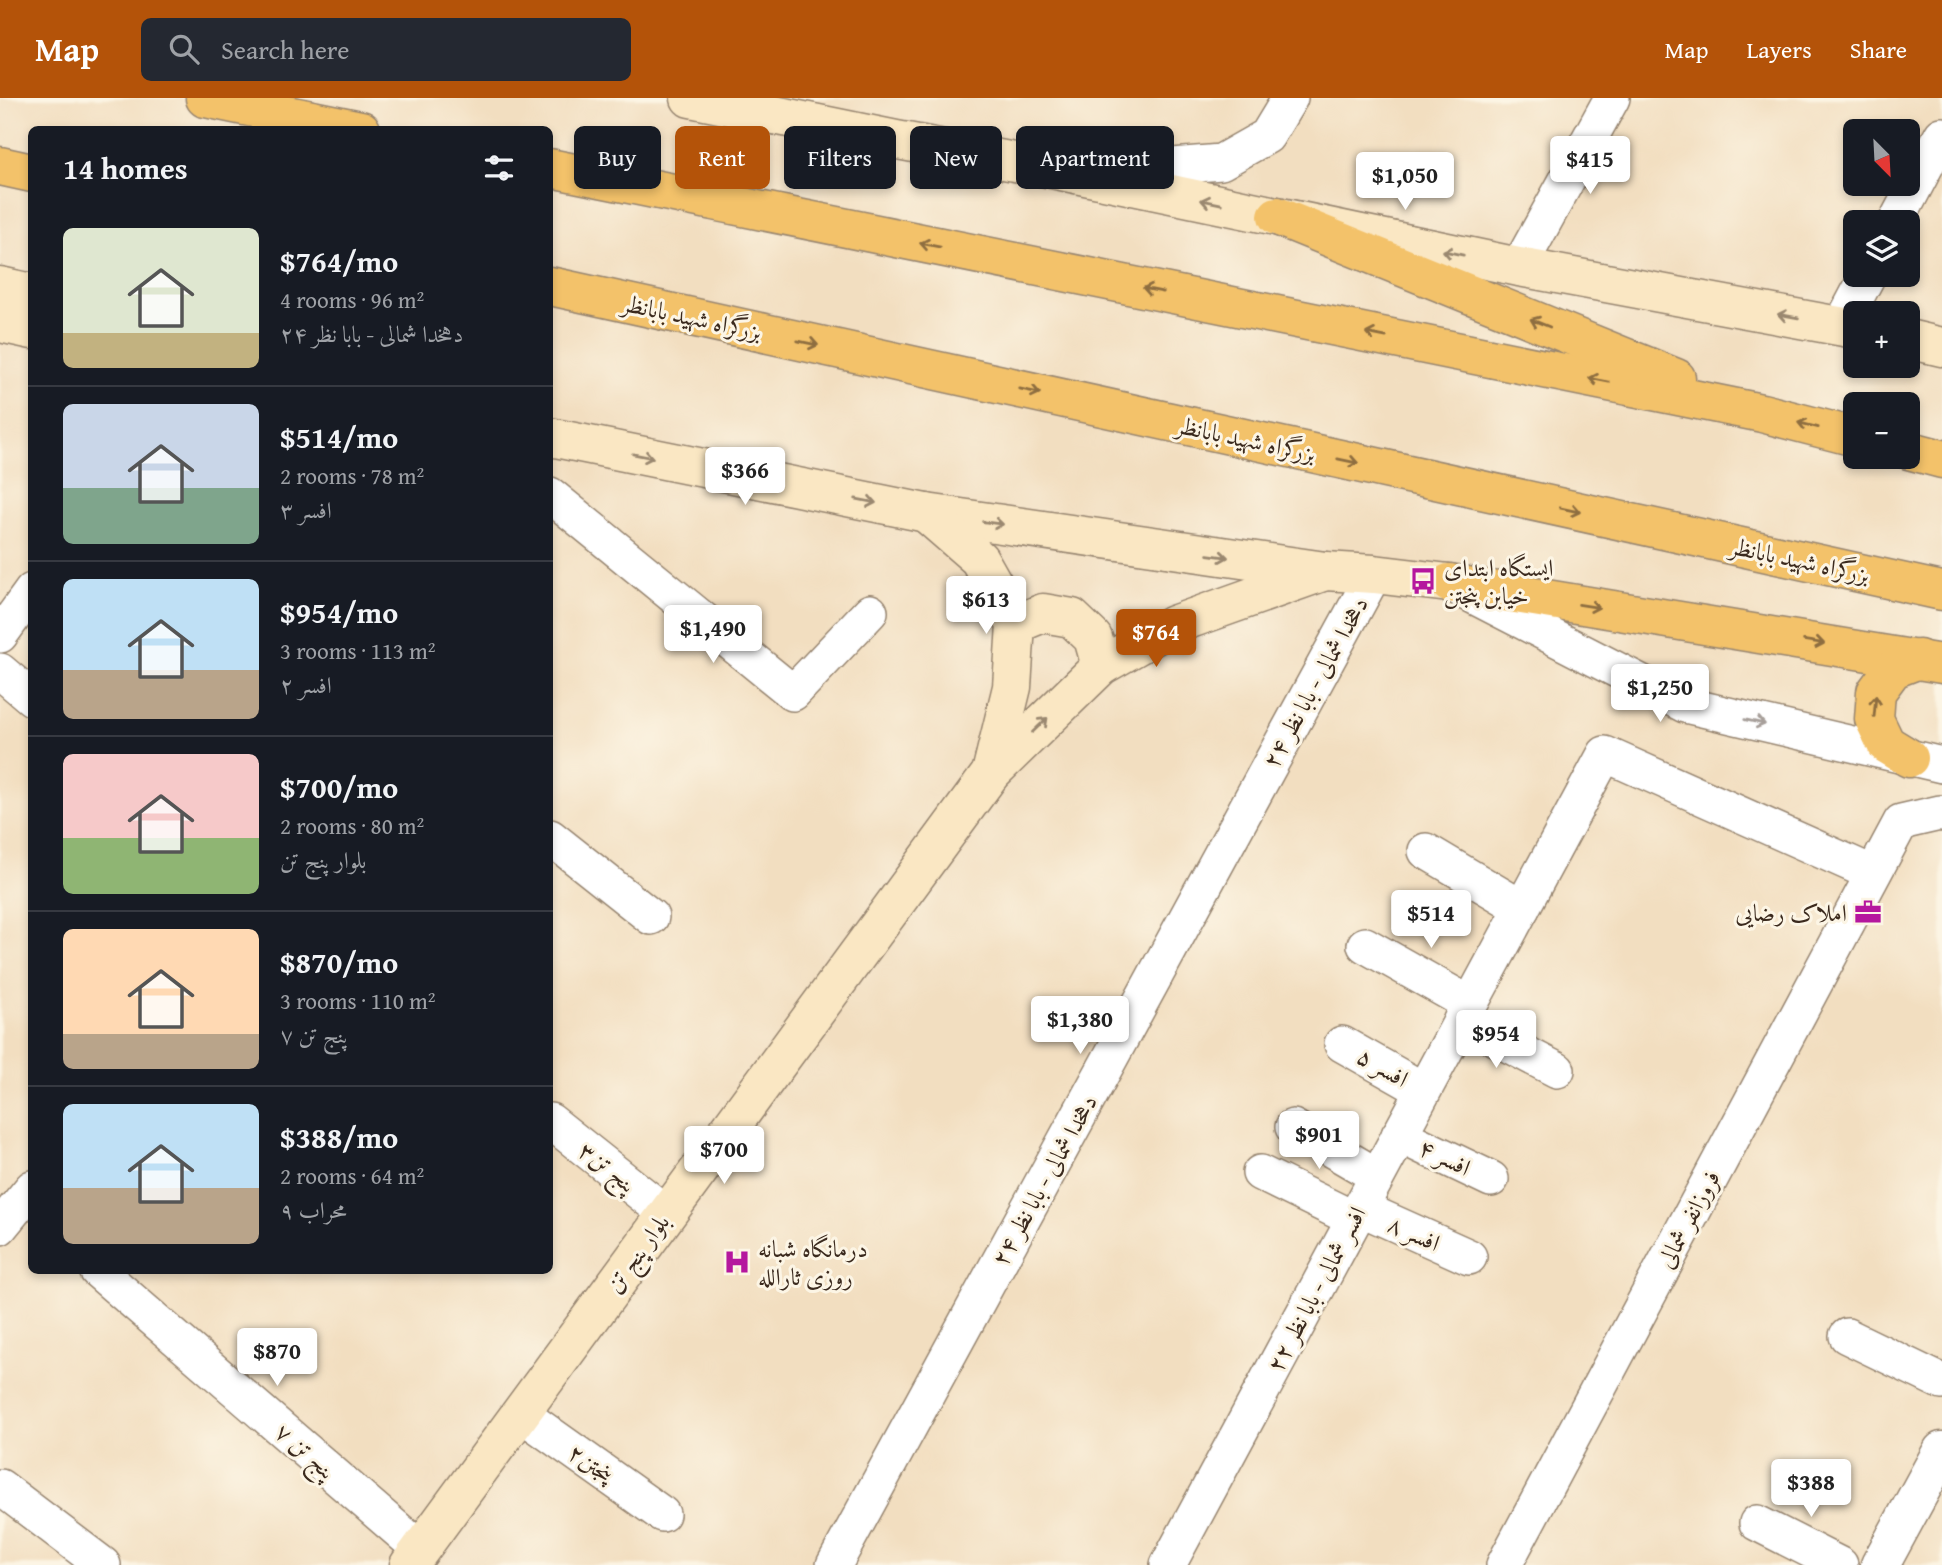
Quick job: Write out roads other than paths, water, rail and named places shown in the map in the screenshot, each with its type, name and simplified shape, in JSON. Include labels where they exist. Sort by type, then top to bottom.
[{"type":"highway","points":[[205,98],[342,126]]},
{"type":"highway","points":[[0,166],[28,172]]},
{"type":"highway","points":[[553,169],[1762,413],[1843,434]]},
{"type":"highway","points":[[1277,216],[1762,413]]},
{"type":"highway","name":"بزرگراه شهید بابانظر","points":[[553,287],[1942,591]]},
{"type":"highway","points":[[1920,453],[1942,459]]},
{"type":"highway","points":[[1450,583],[1930,662]]},
{"type":"highway","points":[[1926,762],[1886,744],[1874,719],[1876,692],[1893,670],[1930,662]]},
{"type":"main road","points":[[691,98],[731,103],[897,140],[1016,162]]},
{"type":"main road","points":[[1148,189],[1519,267],[1843,326]]},
{"type":"main road","points":[[0,286],[28,292]]},
{"type":"main road","points":[[0,323],[28,329]]},
{"type":"main road","points":[[1920,342],[1942,346]]},
{"type":"main road","points":[[558,437],[926,513],[1325,571],[1450,583]]},
{"type":"main road","points":[[926,513],[979,559],[1016,624],[1012,687],[990,773]]},
{"type":"main road","points":[[990,773],[1101,666],[1173,625],[1325,571]]},
{"type":"main road","points":[[1016,624],[1043,613],[1072,618],[1093,638],[1101,666]]},
{"type":"main road","name":"بلوار پنج تن","points":[[415,1557],[990,773]]},
{"type":"street","points":[[1174,166],[1221,162],[1267,136],[1289,98]]},
{"type":"street","points":[[1519,267],[1612,98]]},
{"type":"street","points":[[1901,210],[1942,135]]},
{"type":"street","points":[[553,497],[793,693],[870,612]]},
{"type":"street","name":"دهخدا شمالی - بابا نظر ۲۴","points":[[835,1565],[1374,574]]},
{"type":"street","points":[[1450,583],[1685,705],[1926,762]]},
{"type":"street","points":[[0,635],[28,596]]},
{"type":"street","points":[[0,671],[28,695]]},
{"type":"street","name":"افسر شمالی - بابا نظر ۲۲","points":[[1168,1565],[1605,754],[1872,873]]},
{"type":"street","name":"فروزانفر شمالی","points":[[1504,1565],[1901,822],[1942,814]]},
{"type":"street","points":[[553,839],[651,916]]},
{"type":"street","points":[[1426,851],[1522,908]]},
{"type":"street","points":[[1365,945],[1557,1070]]},
{"type":"street","name":"افسر ۵","points":[[1342,1044],[1423,1090]]},
{"type":"street","name":"پنج تن۳","points":[[553,1123],[667,1214]]},
{"type":"street","points":[[1293,1127],[1377,1176]]},
{"type":"street","name":"افسر ۴","points":[[1399,1135],[1492,1179]]},
{"type":"street","name":"افسر ۸","points":[[1260,1173],[1469,1257]]},
{"type":"street","name":"پنج تن ۷","points":[[101,1274],[415,1557]]},
{"type":"street","points":[[1847,1336],[1942,1382]]},
{"type":"street","name":"پنجتن۲","points":[[520,1413],[662,1514]]},
{"type":"street","points":[[1880,1565],[1931,1496],[1942,1451]]},
{"type":"street","points":[[0,1487],[103,1565]]},
{"type":"street","points":[[1756,1523],[1840,1565]]},
{"type":"place","name":"ایستگاه ابتدای خیابن پنجتن","points":[[1423,581]]},
{"type":"place","name":"املاک رضایی","points":[[1868,912]]},
{"type":"place","name":"درمانگاه شبانه روزی ثارالله","points":[[737,1262]]}]
